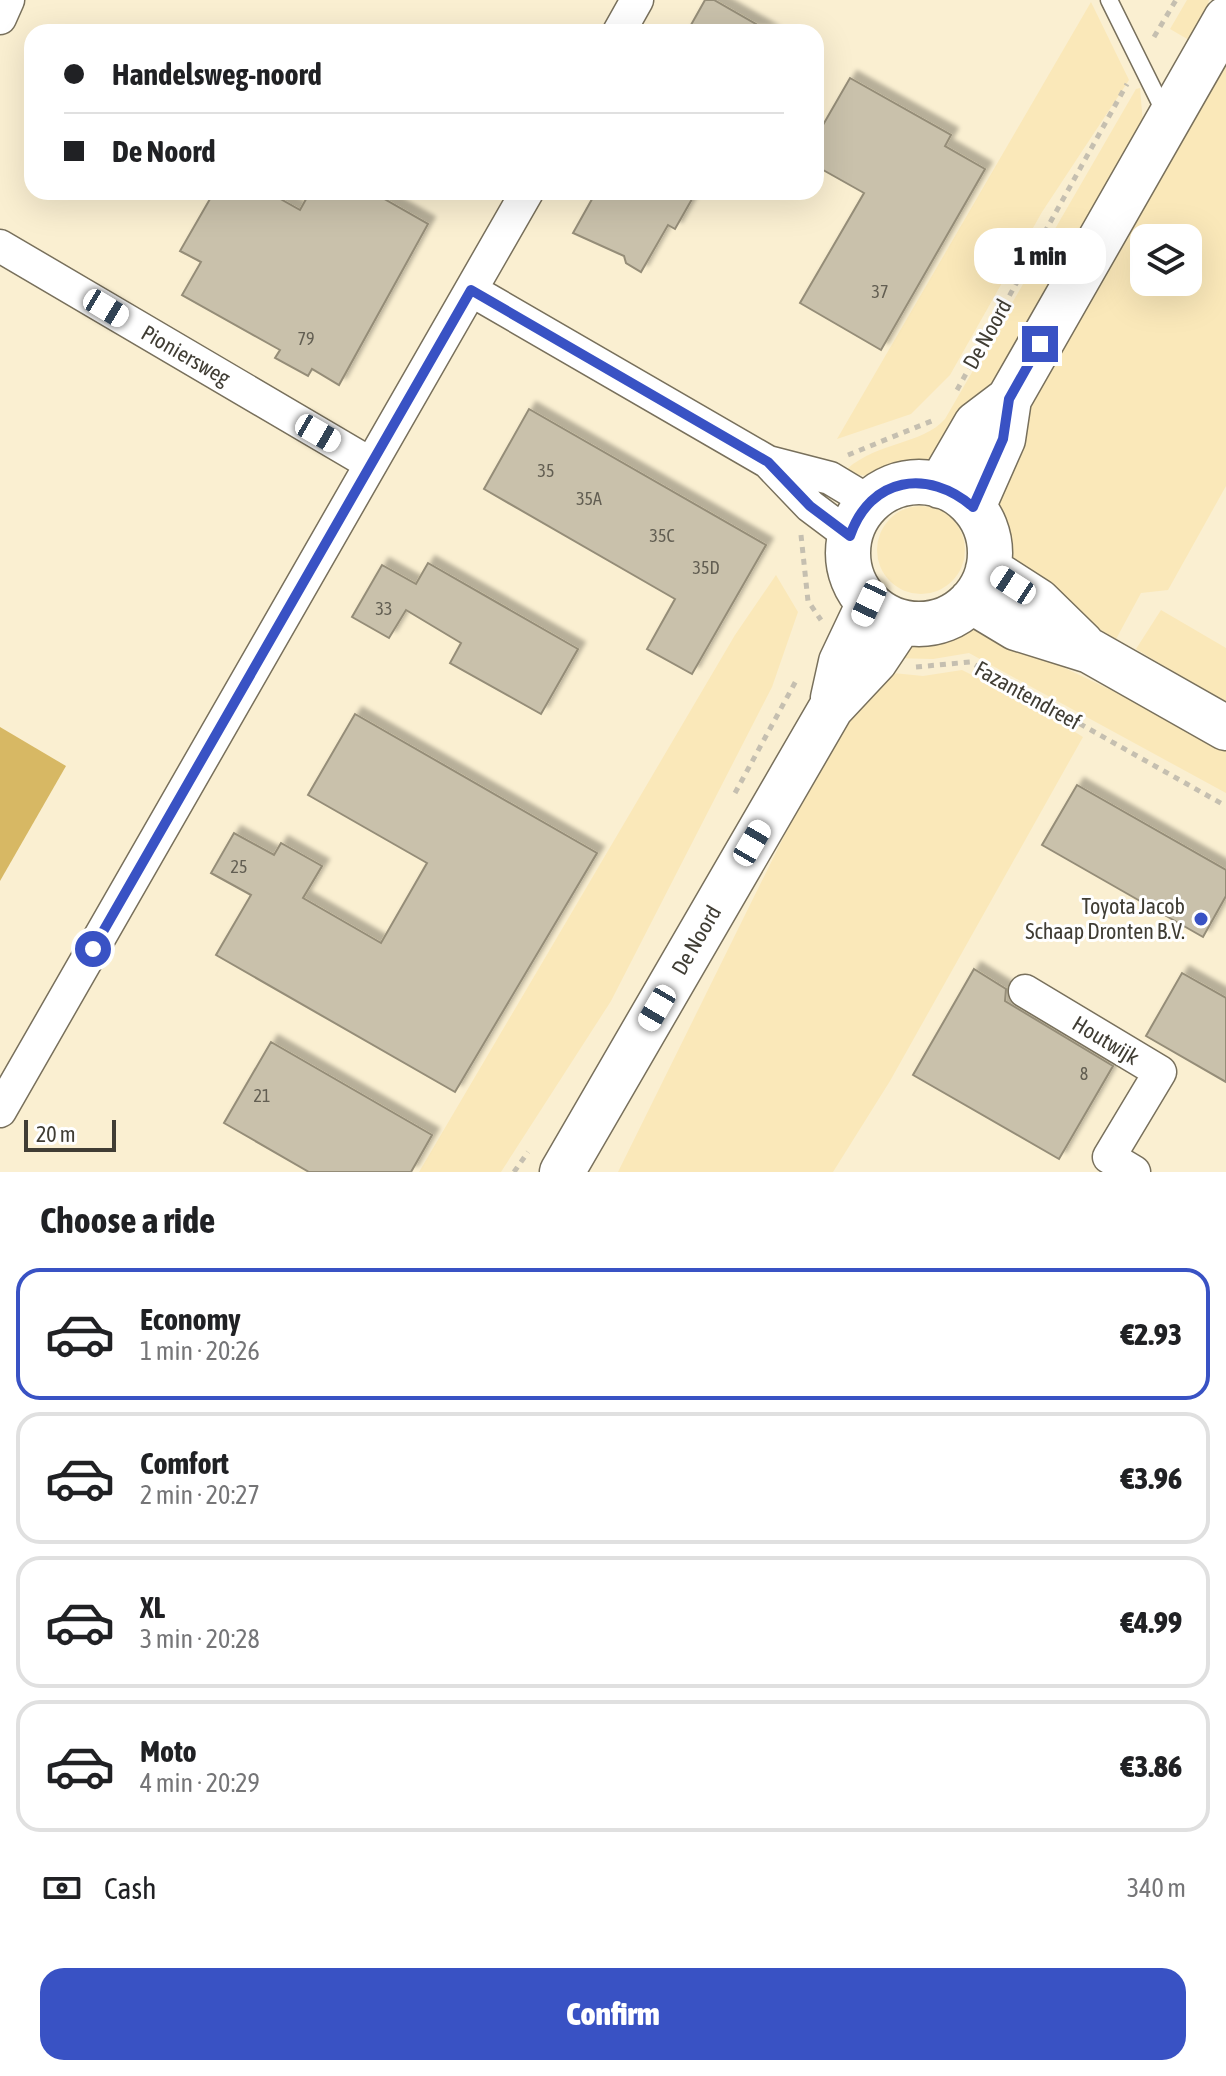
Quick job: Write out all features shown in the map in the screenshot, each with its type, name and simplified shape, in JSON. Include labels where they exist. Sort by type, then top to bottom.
[{"type":"main road","points":[[956,496],[976,424],[1009,399],[1226,19]]},
{"type":"main road","points":[[903,484],[956,496],[989,543],[979,585],[946,618],[931,623],[885,612],[853,579],[849,565],[860,519],[903,484]]},
{"type":"main road","points":[[979,585],[1016,628],[1090,651],[1226,728]]},
{"type":"main road","name":"De Noord","points":[[562,1172],[831,708],[849,643],[885,612]]},
{"type":"street","points":[[0,18],[8,0]]},
{"type":"street","points":[[624,24],[637,0]]},
{"type":"street","points":[[0,1111],[522,200]]},
{"type":"street","name":"Pioniersweg","points":[[0,246],[371,464]]},
{"type":"street","points":[[471,290],[768,462],[830,478],[860,519]]},
{"type":"street","points":[[768,462],[810,506],[860,519]]},
{"type":"street","name":"Houtwijk","points":[[1025,991],[1160,1072],[1109,1157],[1134,1172]]},
{"type":"lane","points":[[1109,0],[1168,121]]},
{"type":"path","name":"De Noord","points":[[950,401],[1176,0]]},
{"type":"path","points":[[830,478],[847,455],[917,430],[944,412]]},
{"type":"path","points":[[810,506],[803,522],[800,546],[808,601],[849,643]]},
{"type":"path","name":"Fazantendreef","points":[[849,643],[928,667],[970,662],[1226,806]]},
{"type":"shaded area","points":[[0,0],[1226,0],[1226,1172],[0,1172]]},
{"type":"shaded area","points":[[1187,0],[1209,0],[1204,20],[1189,40],[1170,29]]},
{"type":"shaded area","points":[[1091,2],[1129,80],[1042,212],[950,375],[911,414],[837,439]]},
{"type":"shaded area","points":[[1226,53],[1226,486],[1168,590],[1141,593],[1115,641],[1008,556],[995,502],[1018,434],[1057,348]]},
{"type":"shaded area","points":[[1140,88],[1143,123],[1008,361],[930,463],[869,476],[850,474],[847,469],[859,460],[924,434],[945,419],[1136,89]]},
{"type":"shaded area","points":[[921,506],[938,510],[952,519],[961,533],[965,550],[961,567],[952,581],[938,590],[921,594],[904,590],[890,581],[881,567],[877,550],[881,533],[890,519],[904,510]]},
{"type":"shaded area","points":[[776,575],[798,612],[772,687],[611,1001],[501,1172],[419,1172],[735,635]]},
{"type":"shaded area","points":[[1161,610],[1226,648],[1226,704],[1136,649]]},
{"type":"shaded area","points":[[981,628],[1226,745],[1226,793],[969,653],[933,659],[892,658],[899,649],[920,638]]},
{"type":"shaded area","points":[[962,670],[1030,704],[1083,737],[890,1081],[833,1172],[618,1172],[833,737],[883,672],[923,676]]},
{"type":"shaded area","points":[[0,727],[66,766],[0,881]]},
{"type":"building","points":[[705,0],[714,0],[756,24],[692,24]]},
{"type":"building","points":[[850,78],[951,135],[945,146],[985,169],[881,350],[800,303],[864,193],[824,170],[824,123]]},
{"type":"building","points":[[209,200],[282,200],[300,210],[306,200],[386,200],[428,224],[339,385],[312,369],[308,376],[275,358],[280,350],[182,295],[201,262],[180,251]]},
{"type":"building","points":[[592,200],[691,200],[675,229],[668,225],[641,272],[626,263],[624,256],[573,233]]},
{"type":"building","points":[[529,409],[766,545],[692,674],[647,649],[675,599],[484,489]]},
{"type":"building","points":[[428,563],[578,649],[541,714],[450,663],[461,643],[406,610],[389,638],[352,617],[382,565],[416,584]]},
{"type":"building","points":[[355,714],[597,853],[455,1092],[216,955],[251,895],[211,873],[234,833],[274,855],[281,843],[322,866],[303,898],[381,943],[427,863],[308,795]]},
{"type":"building","points":[[1077,785],[1226,870],[1226,896],[1203,937],[1042,845]]},
{"type":"building","points":[[974,969],[1006,989],[1005,1001],[1113,1066],[1059,1159],[913,1075]]},
{"type":"building","points":[[1182,973],[1226,998],[1226,1082],[1146,1036]]},
{"type":"building","points":[[271,1042],[432,1135],[411,1172],[309,1172],[224,1123]]},
{"type":"place","name":"Toyota Jacob Schaap Dronten B.V.","points":[[1201,919]]},
{"type":"route","points":[[93,949],[471,290],[768,462],[810,506],[850,536],[854,523],[870,502],[903,484],[940,486],[958,494],[973,507],[1003,439],[1009,399],[1040,344]]}]
